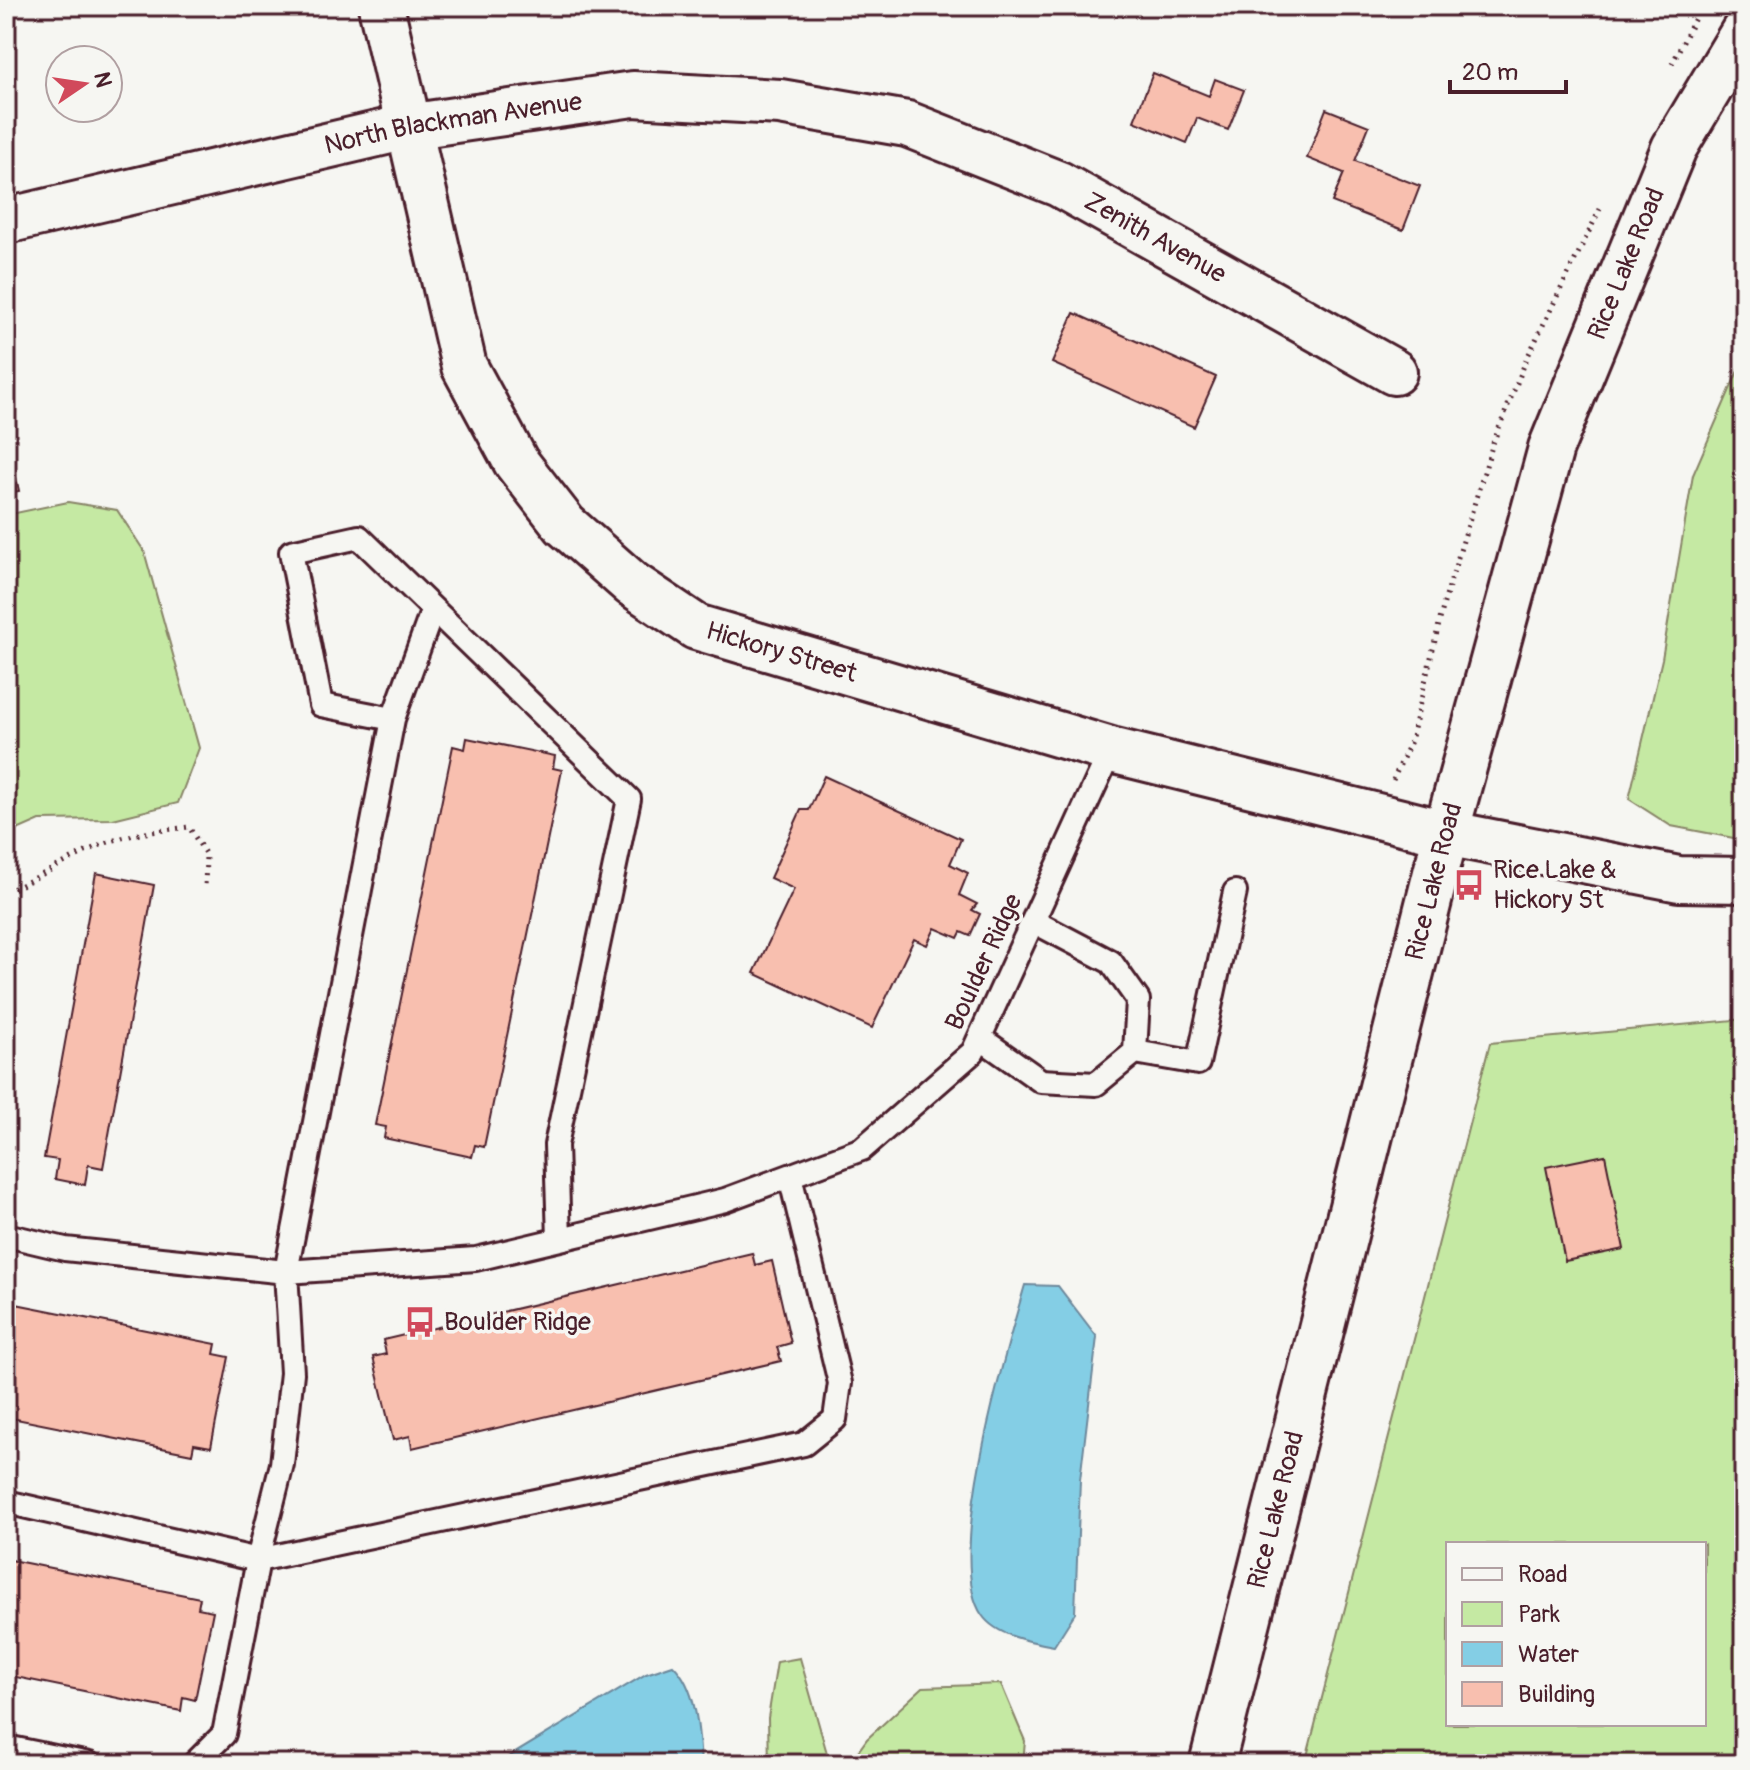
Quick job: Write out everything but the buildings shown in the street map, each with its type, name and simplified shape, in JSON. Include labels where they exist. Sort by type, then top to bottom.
[{"type":"street","name":"Hickory Street","points":[[381,6],[464,366],[516,462],[565,525],[632,584],[696,627],[1111,750],[1446,833],[1679,879],[1744,880]]},
{"type":"street","name":"Rice Lake Road","points":[[1212,1764],[1446,833],[1551,448],[1674,148],[1744,31]]},
{"type":"street","name":"North Blackman Avenue","points":[[6,221],[407,127],[633,94],[780,102],[907,124]]},
{"type":"street","name":"Zenith Avenue","points":[[907,124],[1059,184],[1394,372]]},
{"type":"lane","points":[[393,719],[321,705],[291,552],[359,537],[629,799],[556,1145],[559,1239]]},
{"type":"lane","points":[[194,1764],[224,1734],[258,1560],[282,1464],[292,1373],[286,1272],[393,719],[433,609]]},
{"type":"lane","name":"Boulder Ridge","points":[[6,1235],[65,1249],[286,1272],[476,1259],[725,1200],[862,1149],[973,1052],[1111,750]]},
{"type":"lane","points":[[1047,892],[1064,937]]},
{"type":"lane","points":[[1135,1052],[1198,1063],[1235,892]]},
{"type":"lane","points":[[980,1038],[1041,1081],[1096,1084],[1135,1052],[1138,1000],[1111,962],[1033,921]]},
{"type":"lane","points":[[6,1502],[258,1560],[804,1444],[835,1419],[840,1383],[790,1176]]},
{"type":"lane","points":[[6,1747],[89,1764]]},
{"type":"path","points":[[6,892],[50,873],[98,846],[144,833],[189,827],[206,855],[205,890]]},
{"type":"green space","points":[[1744,357],[1744,840],[1671,826],[1629,799],[1662,659],[1693,475]]},
{"type":"green space","points":[[68,502],[117,510],[144,551],[199,748],[178,803],[113,819],[40,820],[6,835],[6,515]]},
{"type":"green space","points":[[1744,1019],[1744,1764],[1305,1764],[1490,1043]]},
{"type":"green space","points":[[800,1658],[830,1764],[769,1764],[768,1718],[777,1662]]},
{"type":"green space","points":[[1001,1684],[1025,1741],[1023,1764],[849,1764],[867,1739],[923,1687]]},
{"type":"water","points":[[1025,1285],[1058,1286],[1097,1337],[1080,1480],[1075,1613],[1054,1646],[1015,1637],[996,1628],[982,1615],[972,1587],[970,1549],[973,1503],[993,1403]]},
{"type":"water","points":[[673,1665],[692,1698],[701,1764],[497,1764],[646,1674]]},
{"type":"place","name":"Rice Lake & Hickory St","points":[[1469,885]]},
{"type":"place","name":"Boulder Ridge","points":[[420,1322]]}]
